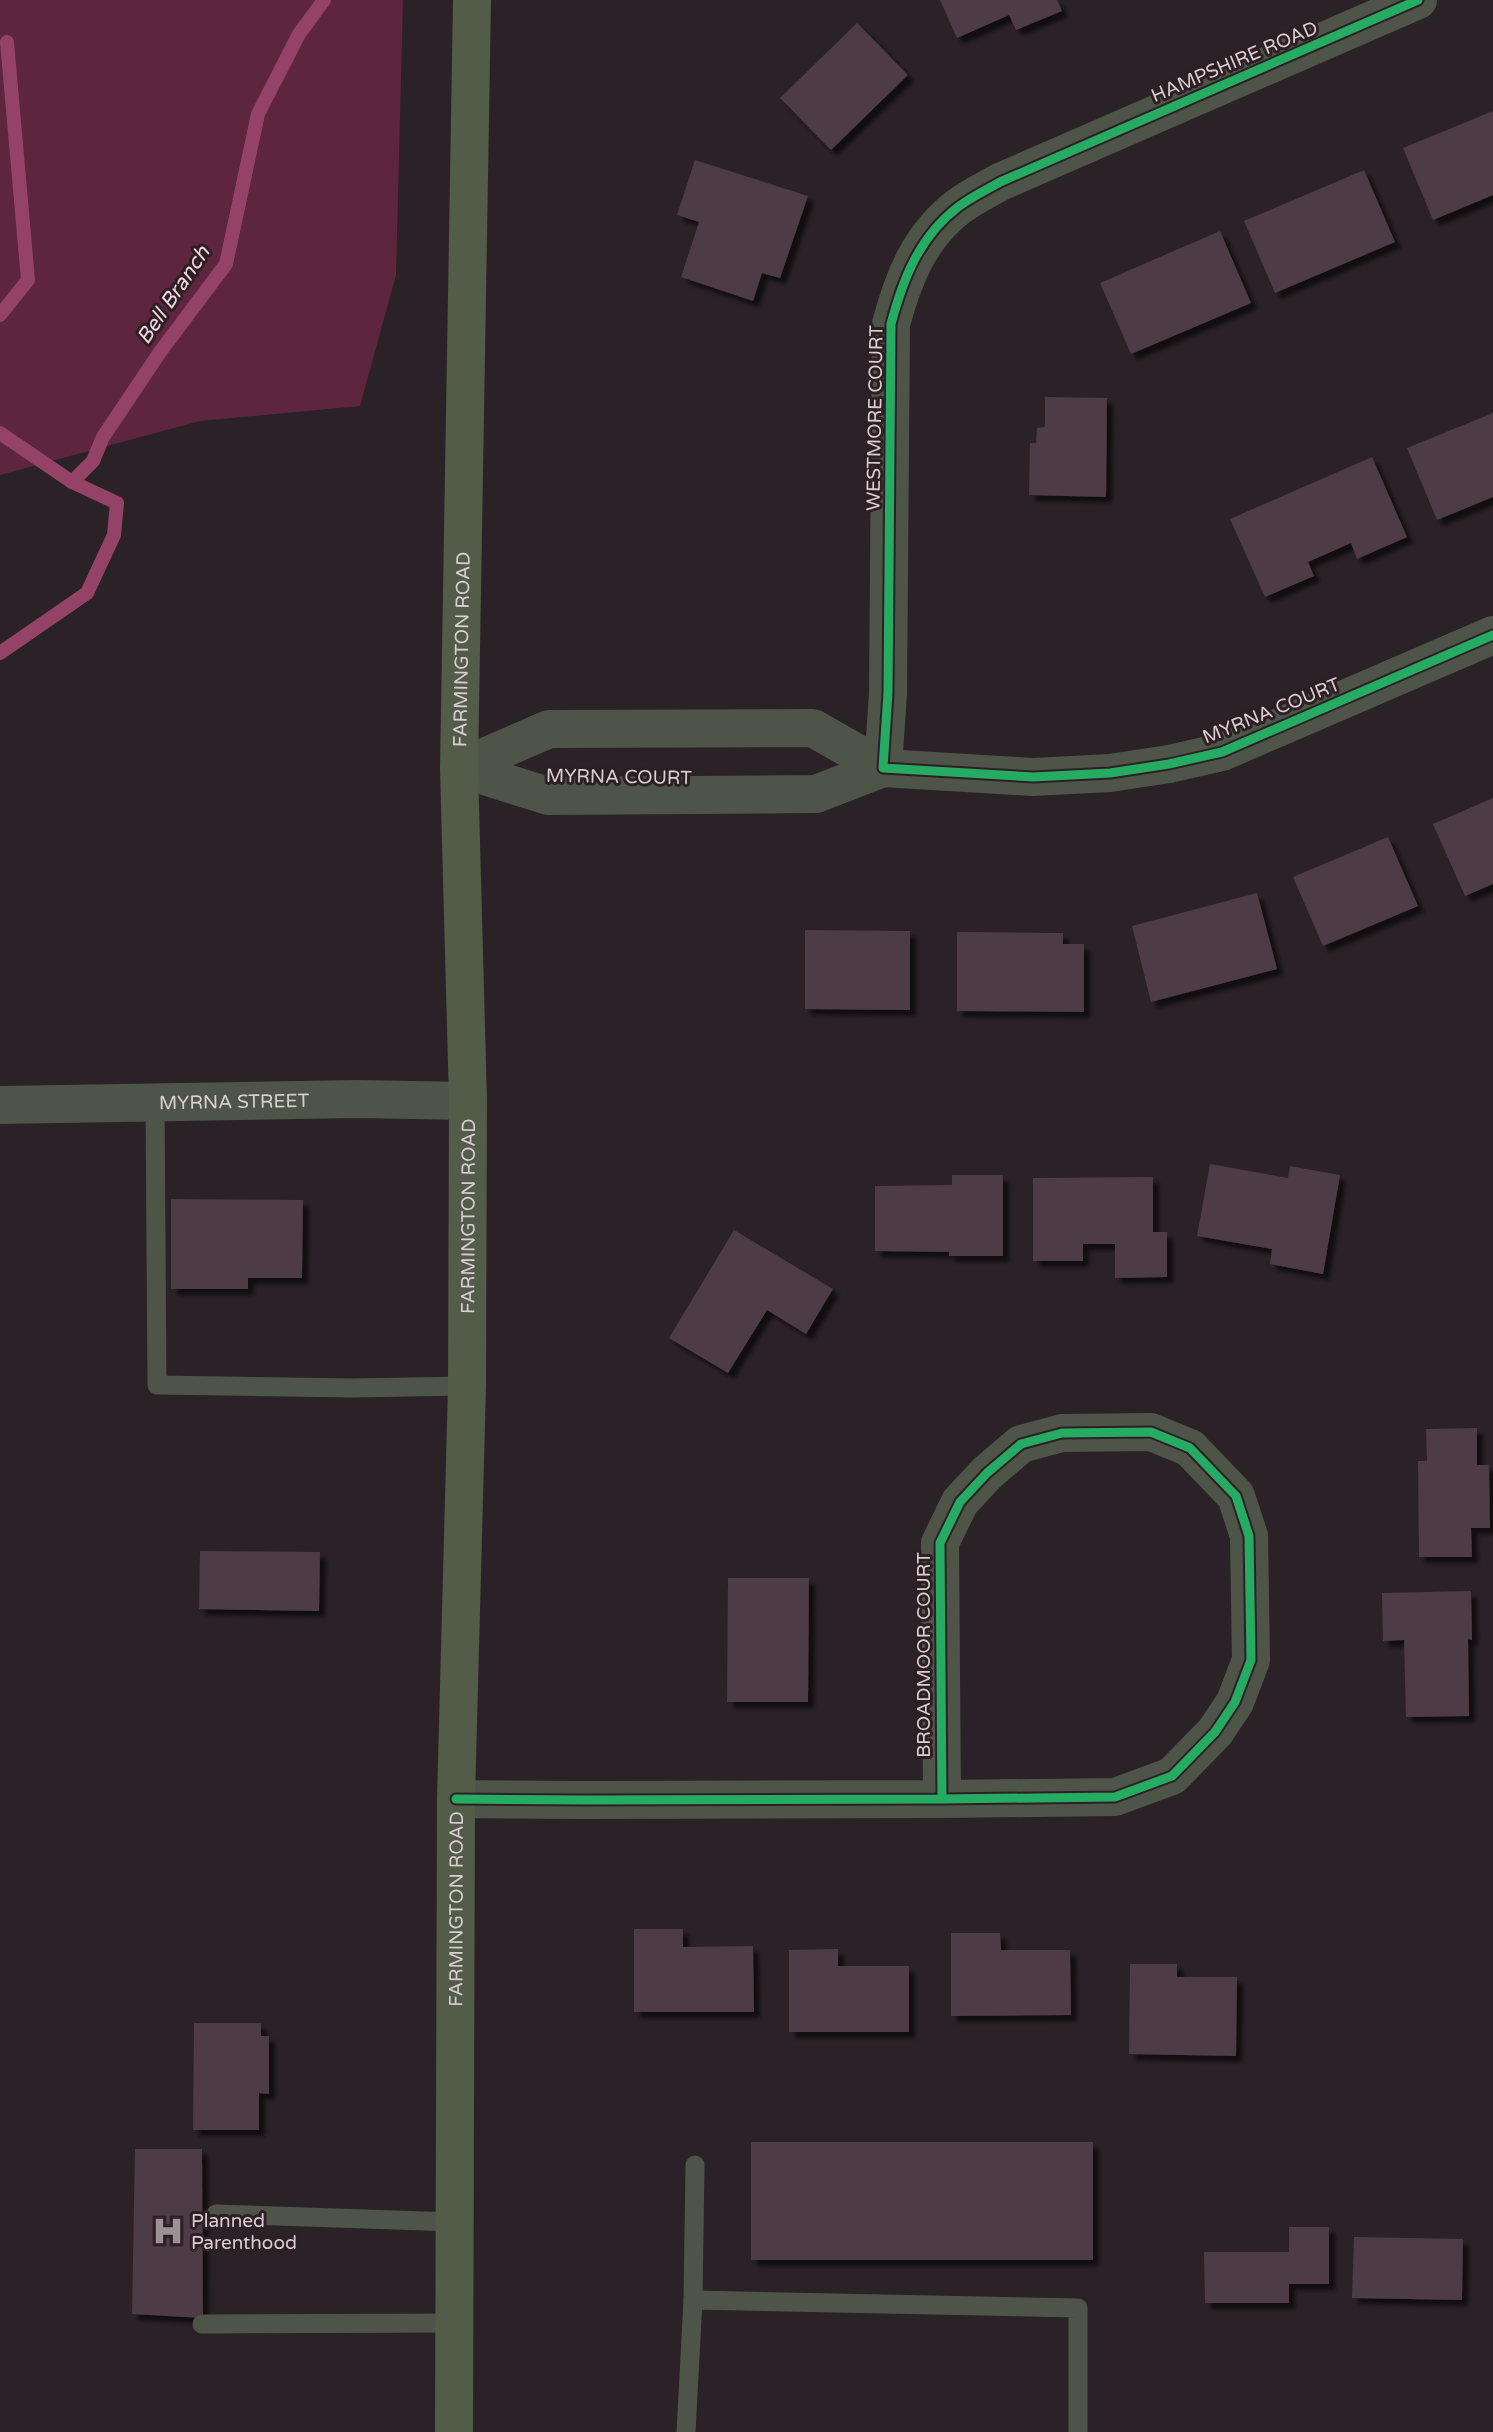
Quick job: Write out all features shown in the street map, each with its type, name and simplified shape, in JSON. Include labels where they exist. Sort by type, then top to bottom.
[{"type":"main road","name":"FARMINGTON ROAD","points":[[454,2432],[456,1799],[467,1386],[468,1101],[459,768],[472,0]]},
{"type":"street","name":"HAMPSHIRE ROAD","points":[[1102,137],[1418,0]]},
{"type":"street","name":"WESTMORE COURT","points":[[883,768],[888,693],[891,324],[901,286],[914,259],[937,227],[958,207],[1000,181],[1102,137]]},
{"type":"street","name":"MYRNA COURT","points":[[459,768],[548,796],[816,794],[883,768],[1033,777],[1110,773],[1222,752],[1493,635]]},
{"type":"street","name":"MYRNA COURT","points":[[459,768],[549,729],[813,728],[883,768]]},
{"type":"street","name":"MYRNA STREET","points":[[0,1105],[468,1101]]},
{"type":"street","name":"BROADMOOR COURT","points":[[456,1799],[942,1799],[1115,1797],[1172,1776],[1215,1732],[1235,1702],[1251,1660],[1249,1536],[1236,1496],[1190,1448],[1152,1432],[1062,1433],[1021,1444],[987,1473],[960,1502],[940,1543],[942,1799]]},
{"type":"lane","points":[[155,1102],[157,1384],[352,1388],[467,1386]]},
{"type":"lane","points":[[686,2432],[693,2300],[695,2165]]},
{"type":"lane","points":[[216,2214],[454,2222]]},
{"type":"lane","points":[[693,2300],[1078,2308],[1078,2432]]},
{"type":"lane","points":[[202,2324],[454,2323]]},
{"type":"shaded area","points":[[0,0],[403,0],[396,275],[360,406],[200,421],[0,475]]},
{"type":"building","points":[[940,0],[1057,0],[1062,11],[1016,30],[1009,15],[957,38]]},
{"type":"building","points":[[857,23],[908,75],[831,150],[780,98]]},
{"type":"building","points":[[1493,111],[1493,195],[1433,220],[1403,148]]},
{"type":"building","points":[[695,160],[808,196],[780,278],[762,273],[753,301],[681,277],[699,222],[677,215]]},
{"type":"building","points":[[1364,170],[1395,242],[1275,293],[1244,221]]},
{"type":"building","points":[[1220,231],[1251,303],[1131,354],[1100,283]]},
{"type":"building","points":[[1045,397],[1107,398],[1106,497],[1029,495],[1030,443],[1036,443],[1037,428],[1045,427]]},
{"type":"building","points":[[1493,413],[1493,497],[1437,520],[1407,448]]},
{"type":"building","points":[[1372,457],[1407,537],[1357,559],[1351,543],[1308,562],[1314,576],[1265,597],[1230,519]]},
{"type":"building","points":[[1493,798],[1493,884],[1465,896],[1433,824]]},
{"type":"building","points":[[1388,837],[1418,906],[1323,946],[1293,877]]},
{"type":"building","points":[[1257,893],[1277,969],[1151,1002],[1132,926]]},
{"type":"building","points":[[805,930],[910,931],[910,1010],[805,1009]]},
{"type":"building","points":[[957,932],[1063,933],[1063,944],[1084,944],[1084,1012],[957,1011]]},
{"type":"building","points":[[1210,1164],[1288,1178],[1290,1166],[1340,1175],[1323,1274],[1270,1264],[1272,1249],[1197,1236]]},
{"type":"building","points":[[952,1175],[1003,1175],[1003,1256],[949,1256],[949,1252],[875,1251],[875,1186],[952,1185]]},
{"type":"building","points":[[1153,1177],[1153,1232],[1167,1232],[1167,1277],[1115,1278],[1115,1244],[1083,1244],[1083,1261],[1033,1261],[1033,1178]]},
{"type":"building","points":[[171,1199],[303,1200],[302,1278],[248,1278],[248,1289],[171,1289]]},
{"type":"building","points":[[734,1230],[833,1289],[806,1334],[767,1310],[728,1373],[669,1338]]},
{"type":"building","points":[[1477,1428],[1477,1465],[1489,1465],[1490,1528],[1471,1528],[1472,1557],[1419,1557],[1418,1461],[1427,1461],[1426,1429]]},
{"type":"building","points":[[200,1551],[320,1552],[319,1611],[199,1609]]},
{"type":"building","points":[[728,1578],[809,1578],[808,1702],[727,1702]]},
{"type":"building","points":[[1471,1591],[1472,1640],[1468,1639],[1469,1716],[1406,1717],[1404,1640],[1383,1641],[1382,1593]]},
{"type":"building","points":[[634,1929],[683,1929],[683,1947],[753,1946],[754,2012],[634,2012]]},
{"type":"building","points":[[951,1933],[1000,1933],[1001,1950],[1070,1950],[1071,2015],[951,2016]]},
{"type":"building","points":[[838,1949],[838,1966],[909,1966],[909,2032],[789,2032],[789,1950]]},
{"type":"building","points":[[1130,1964],[1177,1964],[1177,1977],[1237,1977],[1236,2056],[1129,2054]]},
{"type":"building","points":[[194,2023],[261,2023],[261,2036],[269,2036],[269,2094],[259,2093],[259,2130],[193,2130]]},
{"type":"building","points":[[751,2142],[1093,2142],[1093,2260],[751,2260]]},
{"type":"building","name":"Planned Parenthood","points":[[135,2149],[202,2149],[203,2318],[132,2314]]},
{"type":"building","points":[[1289,2227],[1329,2227],[1329,2284],[1289,2284],[1289,2303],[1205,2303],[1204,2252],[1289,2252]]},
{"type":"building","points":[[1354,2237],[1463,2239],[1462,2300],[1352,2298]]},
{"type":"waterway","name":"Bell Branch","points":[[72,482],[93,461],[103,437],[160,352],[226,264],[258,114],[299,34],[324,0]]},
{"type":"waterway","points":[[0,315],[28,280],[7,42]]},
{"type":"waterway","points":[[0,433],[72,482],[117,503],[114,535],[87,593],[0,653]]},
{"type":"cycle path","points":[[1418,0],[1000,182],[958,207],[944,219],[923,245],[907,275],[891,324],[888,693],[883,768],[1033,777],[1110,773],[1169,764],[1222,752],[1493,635]]},
{"type":"cycle path","points":[[456,1799],[942,1799],[1115,1797],[1172,1776],[1215,1732],[1235,1702],[1251,1660],[1249,1536],[1236,1496],[1190,1448],[1151,1432],[1062,1433],[1021,1444],[987,1473],[960,1502],[940,1543],[942,1799]]},
{"type":"place","name":"Planned Parenthood","points":[[168,2231]]}]
